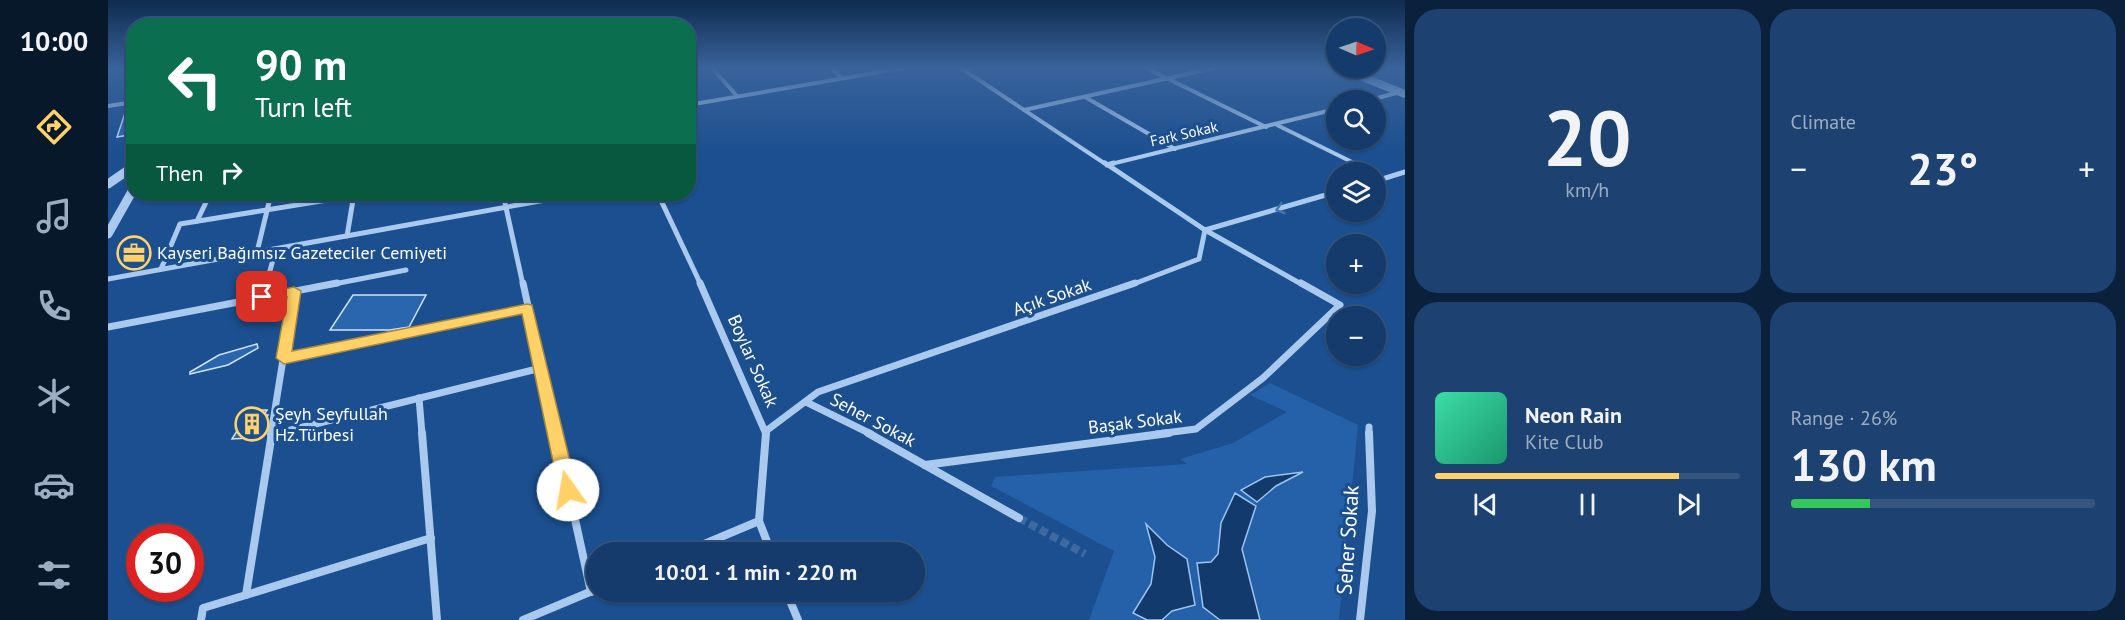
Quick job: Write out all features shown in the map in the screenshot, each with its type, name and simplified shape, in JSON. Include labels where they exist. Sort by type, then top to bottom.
[{"type":"street","points":[[696,104],[732,97]]},
{"type":"street","points":[[1004,97],[1205,230],[1326,195]]},
{"type":"street","points":[[1024,110],[1084,97],[1175,149]]},
{"type":"street","points":[[1204,97],[1267,127]]},
{"type":"street","points":[[108,106],[126,103]]},
{"type":"street","name":"Fark Sokak","points":[[1106,165],[1326,112]]},
{"type":"street","points":[[1276,125],[1352,162]]},
{"type":"street","points":[[108,184],[126,172]]},
{"type":"street","points":[[1386,178],[1405,172]]},
{"type":"street","points":[[108,234],[127,201]]},
{"type":"street","points":[[197,221],[207,201]]},
{"type":"street","points":[[257,252],[269,201]]},
{"type":"street","points":[[161,269],[180,224],[313,201]]},
{"type":"street","points":[[347,236],[353,201]]},
{"type":"street","points":[[505,201],[527,308],[586,556]]},
{"type":"street","points":[[108,279],[540,201]]},
{"type":"street","name":"Boylar Sokak","points":[[661,201],[766,431],[759,521],[767,542]]},
{"type":"street","name":"Başak Sokak","points":[[925,465],[1196,429],[1263,378],[1340,305],[1205,230]]},
{"type":"street","name":"Açık Sokak","points":[[766,431],[818,392],[1098,297],[1199,259],[1205,230]]},
{"type":"street","points":[[262,297],[276,249]]},
{"type":"street","points":[[108,327],[406,270]]},
{"type":"street","points":[[246,595],[294,291]]},
{"type":"street","points":[[284,358],[527,308]]},
{"type":"street","points":[[271,435],[541,368]]},
{"type":"street","points":[[419,398],[437,620]]},
{"type":"street","name":"Seher Sokak","points":[[806,402],[848,421],[1019,518]]},
{"type":"street","name":"Seher Sokak","points":[[1360,620],[1372,511],[1369,427]]},
{"type":"street","points":[[709,542],[759,521]]},
{"type":"street","points":[[201,620],[203,608],[431,538]]},
{"type":"street","points":[[523,620],[586,593]]},
{"type":"street","points":[[791,602],[798,620]]},
{"type":"shaded area","points":[[1270,383],[1358,425],[1339,620],[1089,620],[1114,551],[991,486],[995,477],[1187,464],[1180,459],[1233,443],[1287,412],[1250,395]]},
{"type":"shaded area","points":[[1303,472],[1276,486],[1257,502],[1241,490],[1265,477]]},
{"type":"shaded area","points":[[1235,493],[1256,506],[1242,549],[1260,620],[1220,620],[1203,607],[1197,563],[1211,562],[1218,554],[1221,523]]},
{"type":"shaded area","points":[[1146,524],[1167,545],[1187,559],[1195,605],[1172,611],[1162,620],[1147,620],[1133,613],[1151,584],[1155,557]]},
{"type":"building","points":[[126,110],[126,135],[117,137]]},
{"type":"building","points":[[353,295],[426,295],[409,327],[390,330],[330,330]]},
{"type":"building","points":[[257,344],[258,348],[228,365],[190,374],[219,355]]},
{"type":"building","name":"Şeyh Seyfullah Hz.Türbesi","points":[[250,410],[267,410],[264,415],[268,415],[257,432],[253,433],[250,438],[232,439]]},
{"type":"tunnel","points":[[1019,518],[1085,554]]},
{"type":"place","name":"Kayseri Bağımsız Gazeteciler Cemiyeti","points":[[134,253]]},
{"type":"place","name":"Şeyh Seyfullah Hz.Türbesi","points":[[252,424]]},
{"type":"route","points":[[262,297],[294,291],[284,358],[527,308],[568,490]]}]
